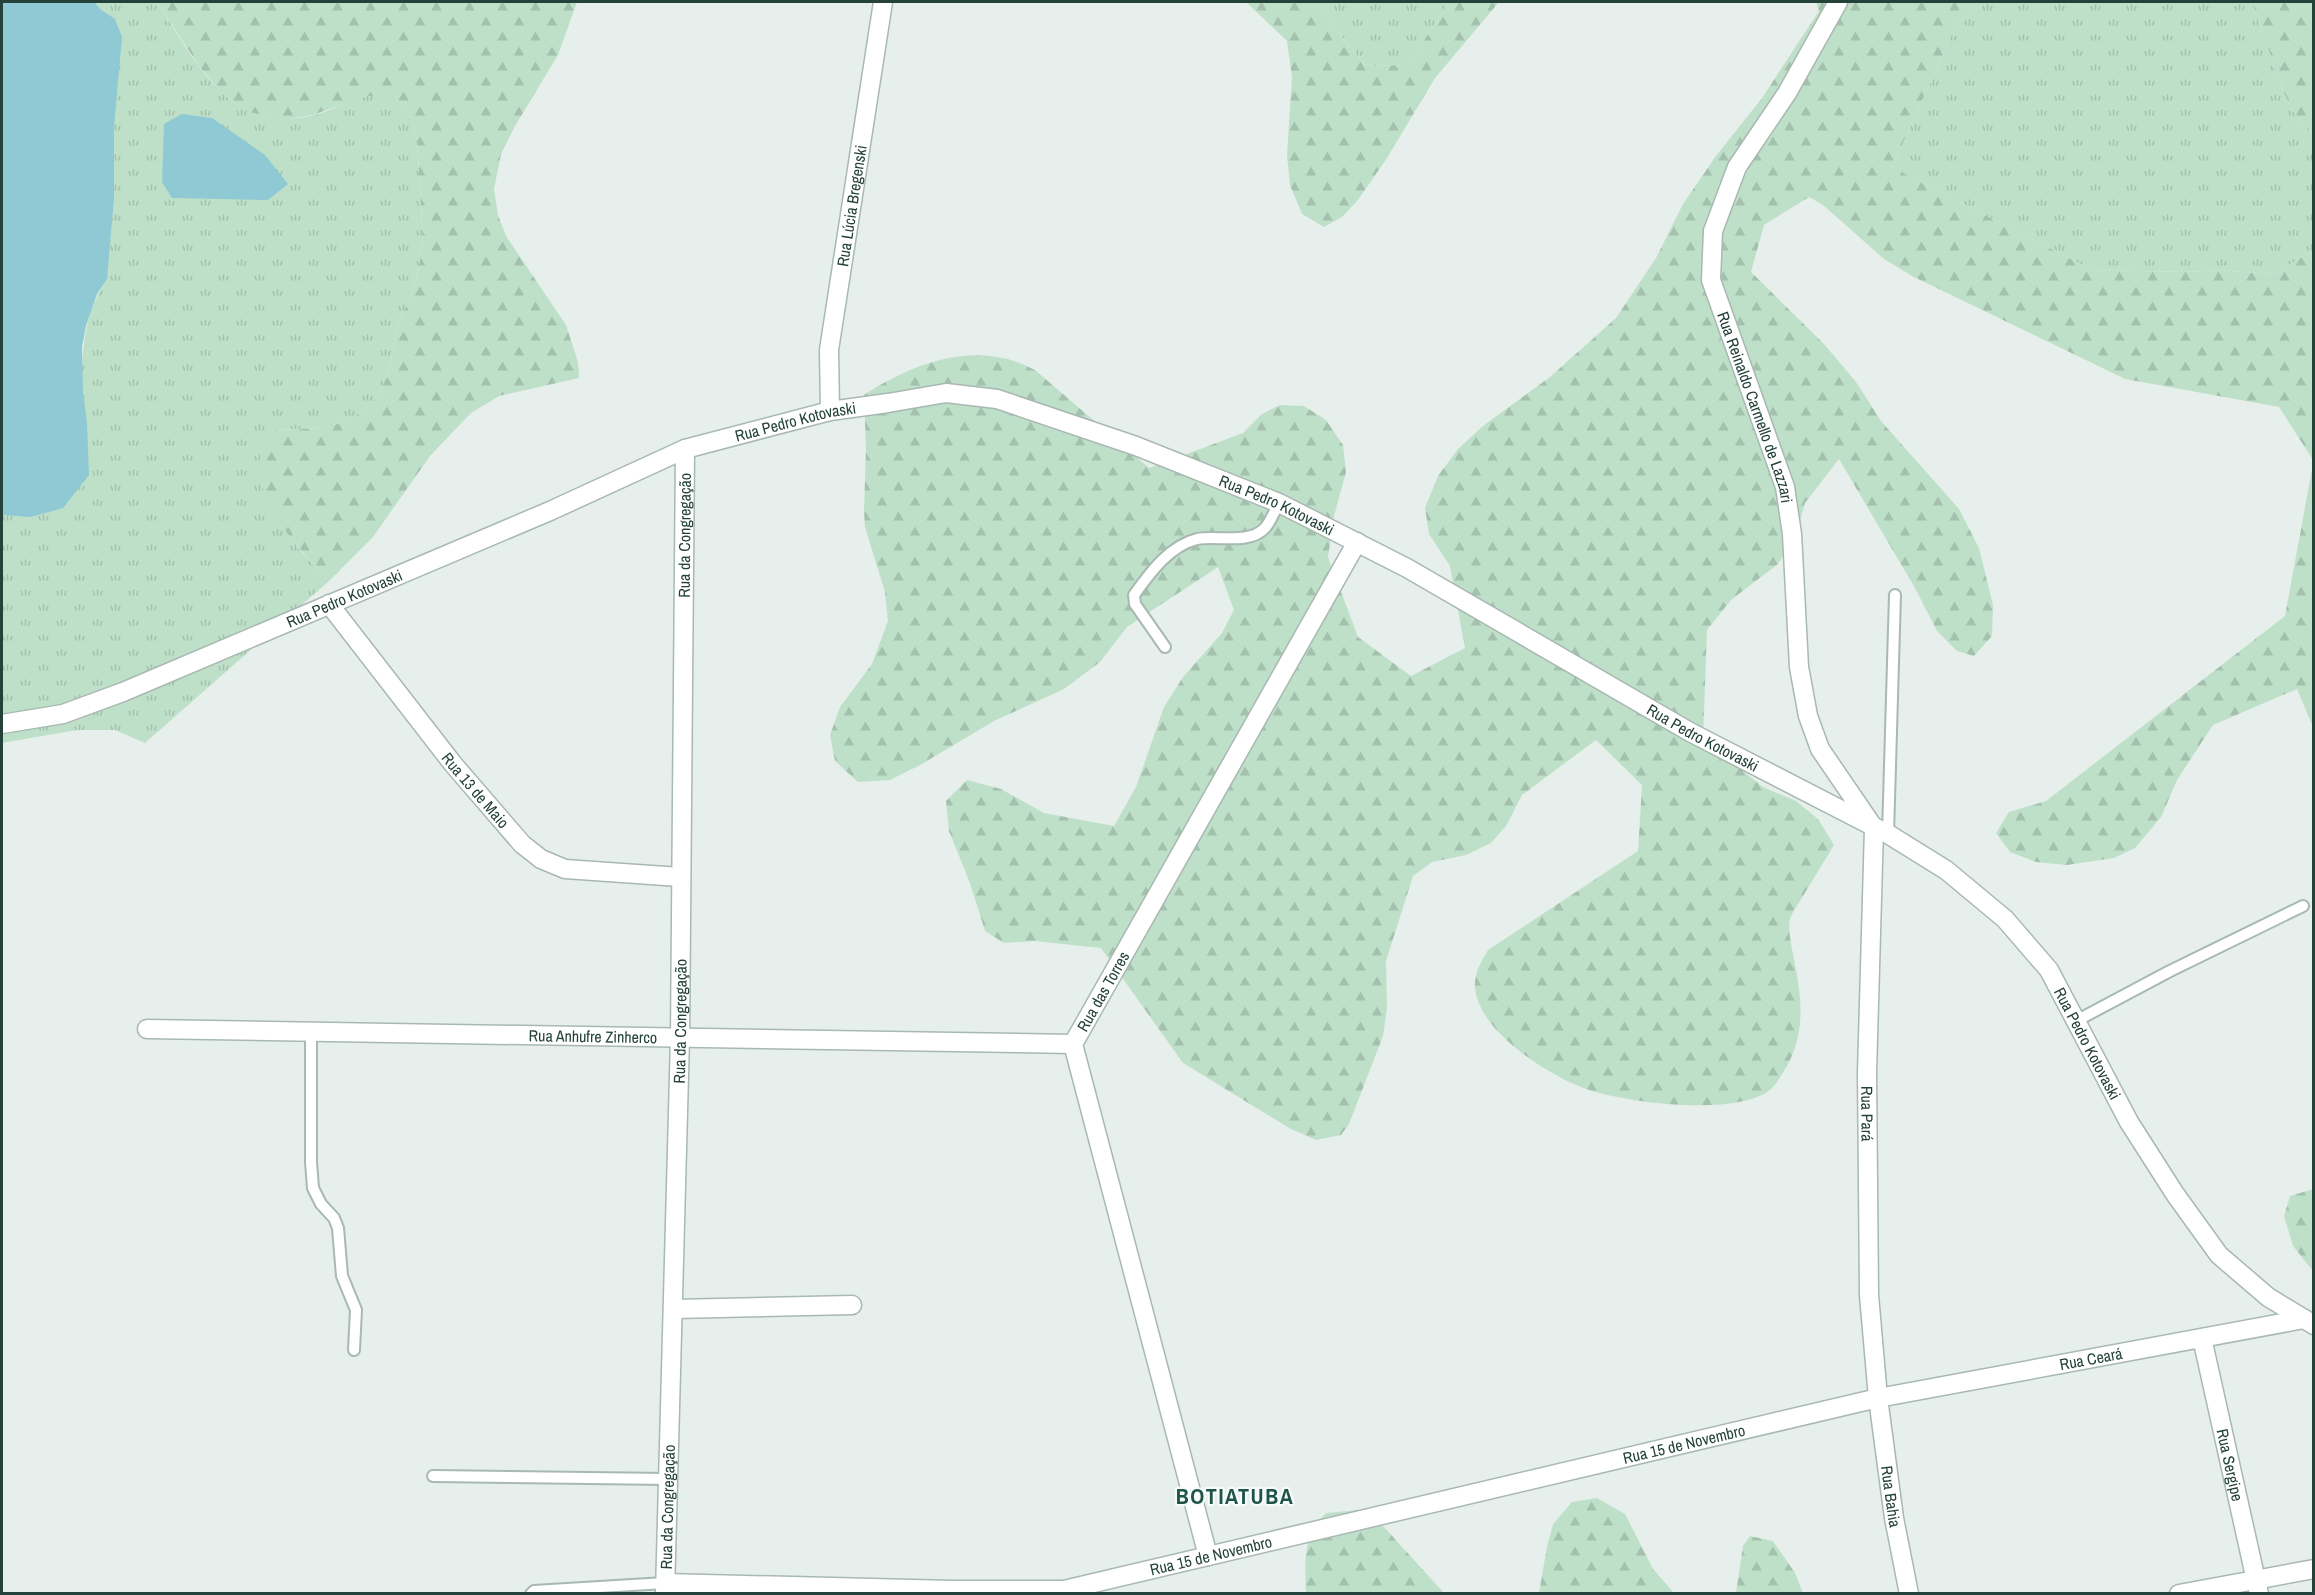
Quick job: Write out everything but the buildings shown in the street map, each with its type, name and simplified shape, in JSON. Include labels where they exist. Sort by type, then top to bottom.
[{"type":"street","name":"Rua Lúcia Bregenski","points":[[830,411],[829,350],[884,2]]},
{"type":"street","name":"Rua Reinaldo Carmello de Lazzari","points":[[1838,2],[1787,93],[1737,167],[1713,231],[1711,280],[1785,487],[1792,534],[1799,667],[1808,716],[1821,749],[1881,831]]},
{"type":"street","name":"Rua Pedro Kotovaski","points":[[2,724],[63,714],[123,692],[550,511],[685,449],[830,411],[946,393],[997,399],[1136,446],[1279,503],[1407,568],[1690,732],[1881,831],[1946,870],[2005,919],[2049,970],[2129,1122],[2175,1194],[2219,1255],[2268,1297],[2309,1322]]},
{"type":"street","name":"Rua da Congregação","points":[[665,1588],[680,1038],[685,449]]},
{"type":"street","name":"Rua das Torres","points":[[1208,1556],[1073,1044],[1357,542]]},
{"type":"street","name":"Rua 13 de Maio","points":[[328,604],[453,764],[522,844],[541,859],[565,869],[680,877]]},
{"type":"street","name":"Rua Pará","points":[[1878,1398],[1869,1295],[1867,1073],[1881,831]]},
{"type":"street","name":"Rua Anhufre Zinherco","points":[[147,1029],[1073,1044]]},
{"type":"street","points":[[674,1309],[852,1305]]},
{"type":"street","name":"Rua Ceará","points":[[1878,1398],[2202,1338],[2309,1322]]},
{"type":"street","name":"Rua Sergipe","points":[[2202,1338],[2258,1587]]},
{"type":"street","name":"Rua 15 de Novembro","points":[[665,1588],[1064,1590],[1878,1398]]},
{"type":"street","name":"Rua Bahia","points":[[1878,1398],[1894,1518],[1909,1593]]},
{"type":"street","points":[[2178,1593],[2258,1587],[2313,1569]]},
{"type":"lane","points":[[1166,647],[1135,604],[1134,595],[1148,574],[1170,552],[1196,539],[1229,539],[1254,535],[1265,528],[1279,503]]},
{"type":"lane","points":[[1881,831],[1895,595]]},
{"type":"lane","points":[[2076,1021],[2170,971],[2303,906]]},
{"type":"lane","points":[[311,1032],[311,1162],[314,1188],[321,1204],[334,1218],[338,1228],[342,1276],[356,1310],[354,1350]]},
{"type":"lane","points":[[433,1476],[669,1479]]},
{"type":"lane","name":"Rua 15 de Novembro","points":[[531,1593],[534,1591],[665,1588]]},
{"type":"green space","points":[[95,2],[157,2],[186,47],[217,88],[236,103],[257,114],[282,118],[311,116],[363,97],[395,96],[409,112],[417,139],[423,241],[417,278],[399,324],[387,378],[372,404],[348,421],[322,428],[275,430],[275,515],[300,550],[329,581],[145,743],[115,730],[77,730],[2,743],[2,485],[83,441],[82,378],[85,337],[96,297],[107,279],[98,5]]},
{"type":"green space","points":[[157,2],[577,2],[558,55],[515,126],[501,154],[494,189],[498,215],[506,236],[566,325],[578,362],[579,378],[499,396],[471,413],[430,456],[373,537],[329,581],[310,561],[272,511],[261,481],[260,448],[275,430],[322,428],[348,421],[372,404],[387,378],[399,324],[417,278],[423,241],[417,139],[409,112],[395,96],[365,96],[313,115],[281,120],[246,111],[220,91],[199,66]]},
{"type":"green space","points":[[1246,2],[1315,2],[1365,66],[1408,65],[1449,2],[1499,2],[1435,78],[1387,158],[1358,200],[1342,217],[1324,227],[1302,214],[1290,185],[1287,155],[1292,77],[1287,41]]},
{"type":"green space","points":[[1315,2],[1449,2],[1408,65],[1365,66]]},
{"type":"green space","points":[[1816,2],[1988,2],[1958,21],[1892,167],[2092,270],[2186,272],[2217,270],[2274,274],[2313,251],[2313,460],[2279,407],[2125,379],[1912,276],[1884,259],[1823,205],[1809,197],[1764,225],[1751,272],[1824,344],[1856,382],[1881,421],[1959,509],[1979,548],[1993,605],[1992,636],[1974,656],[1957,651],[1937,631],[1915,588],[1839,459],[1805,503],[1795,538],[1778,564],[1731,600],[1707,630],[1703,739],[1763,787],[1796,801],[1818,819],[1834,845],[1791,916],[1790,940],[1800,994],[1800,1021],[1795,1048],[1774,1086],[1756,1098],[1710,1105],[1655,1103],[1589,1090],[1555,1075],[1519,1051],[1489,1021],[1479,1004],[1475,988],[1476,977],[1478,968],[1488,950],[1638,851],[1642,785],[1596,740],[1522,795],[1506,826],[1491,843],[1466,855],[1432,862],[1413,876],[1386,961],[1387,1008],[1383,1036],[1349,1124],[1341,1135],[1316,1140],[1289,1128],[1183,1063],[1101,948],[1035,941],[1004,943],[985,931],[970,883],[949,831],[946,801],[967,780],[1001,789],[1044,813],[1114,826],[1136,787],[1164,707],[1183,677],[1222,633],[1234,610],[1218,567],[1127,627],[1100,662],[1064,689],[994,721],[890,780],[858,782],[835,761],[830,735],[840,707],[872,664],[888,621],[885,592],[865,527],[864,395],[904,373],[947,358],[991,356],[1013,361],[1035,370],[1149,468],[1243,433],[1262,414],[1280,405],[1304,406],[1326,420],[1343,445],[1346,472],[1334,516],[1328,557],[1358,637],[1411,676],[1465,648],[1450,566],[1429,534],[1425,508],[1438,476],[1458,449],[1483,426],[1550,377],[1616,318],[1656,258],[1683,204],[1716,156],[1762,98],[1819,11]]},
{"type":"green space","points":[[1988,2],[2252,2],[2292,110],[2313,134],[2313,251],[2274,274],[2217,270],[2186,272],[2092,270],[1892,167],[1958,21]]},
{"type":"green space","points":[[2252,2],[2313,2],[2313,134],[2292,110]]},
{"type":"green space","points":[[2313,464],[2313,727],[2297,689],[2213,725],[2177,780],[2161,817],[2135,848],[2114,858],[2067,865],[2036,862],[2010,852],[1996,833],[2009,812],[2046,801],[2285,616]]},
{"type":"green space","points":[[2314,1189],[2313,1271],[2293,1246],[2284,1216],[2290,1196]]},
{"type":"green space","points":[[1597,1498],[1625,1514],[1653,1569],[1674,1593],[1539,1593],[1553,1524],[1572,1502]]},
{"type":"green space","points":[[1359,1510],[1383,1526],[1444,1593],[1306,1593],[1307,1550],[1318,1522],[1326,1513]]},
{"type":"green space","points":[[1750,1536],[1773,1541],[1795,1573],[1803,1593],[1736,1593],[1743,1546]]},
{"type":"water","points":[[2,2],[95,2],[100,9],[115,19],[122,37],[114,127],[114,198],[107,279],[97,294],[86,326],[82,347],[89,475],[63,508],[31,517],[2,515]]},
{"type":"water","points":[[182,114],[212,118],[265,155],[288,184],[268,200],[172,198],[162,182],[164,124]]},
{"type":"district","name":"BOTIATUBA","points":[[1235,1496]]}]
